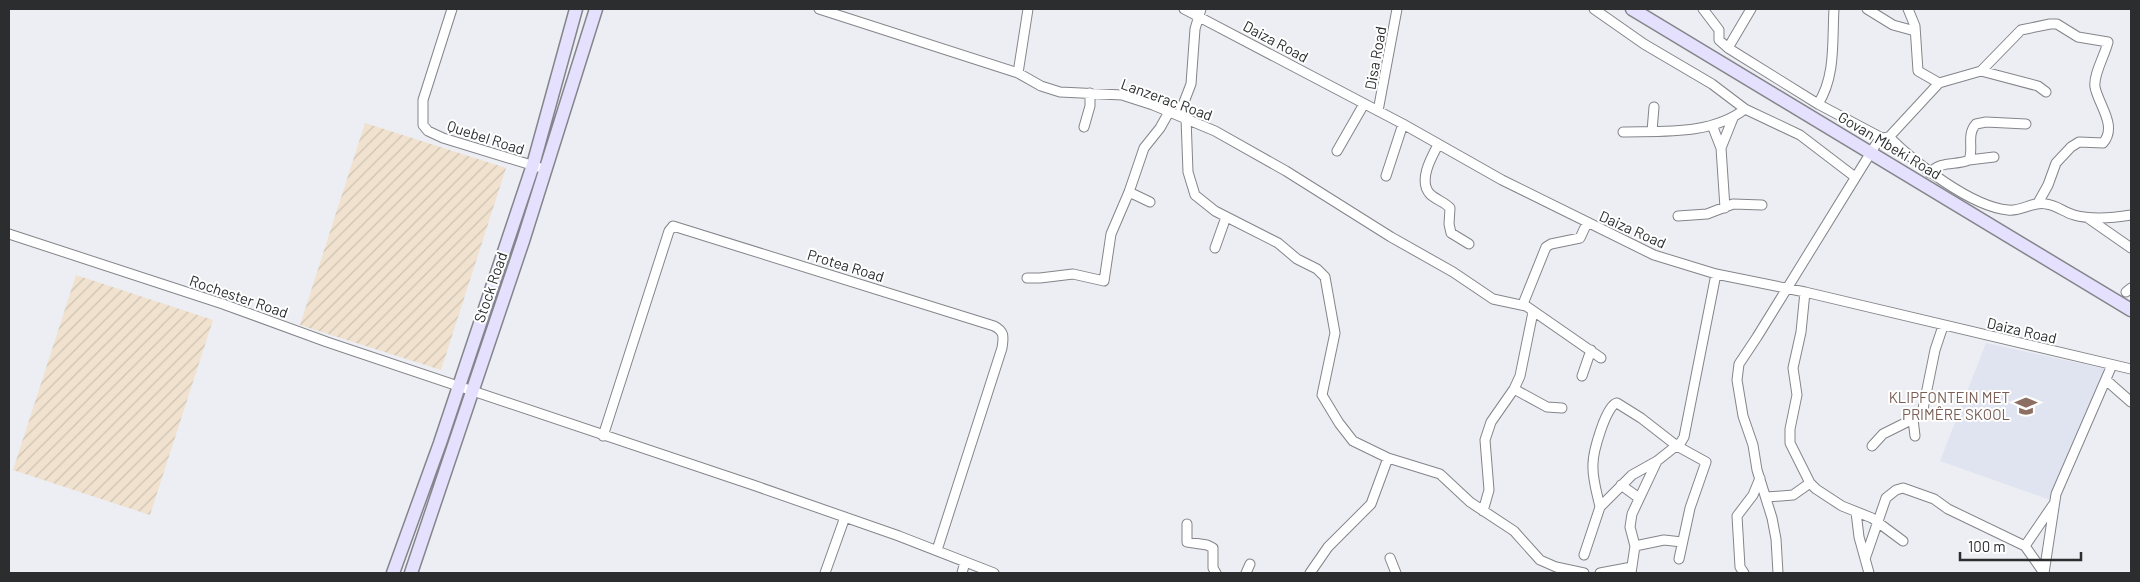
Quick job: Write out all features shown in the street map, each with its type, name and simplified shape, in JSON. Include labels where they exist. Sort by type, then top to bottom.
[{"type":"main road","name":"Stock Road","points":[[392,573],[459,385],[532,165],[576,9]]},
{"type":"main road","name":"Stock Road","points":[[411,573],[546,169],[596,9]]},
{"type":"main road","name":"Govan Mbeki Road","points":[[1632,9],[2131,310]]},
{"type":"street","name":"Quebel Road","points":[[452,9],[423,100],[423,125],[428,131],[443,138],[546,169]]},
{"type":"street","name":"Lanzerac Road","points":[[819,9],[1018,73],[1048,89],[1060,92],[1122,95],[1182,117],[1226,137],[1286,171],[1391,237],[1497,300],[1523,304]]},
{"type":"street","points":[[1018,73],[1028,9]]},
{"type":"street","name":"Daiza Road","points":[[1184,9],[1199,12],[1438,145],[1587,223],[1654,255],[1716,274],[1805,292],[1942,326],[2131,369]]},
{"type":"street","name":"Disa Road","points":[[1378,111],[1397,9]]},
{"type":"street","points":[[1594,9],[1644,44],[1712,84],[1744,109],[1800,136],[1855,177]]},
{"type":"street","points":[[1703,9],[1719,30],[1719,40],[1728,48],[1818,104],[1886,138],[1930,172],[1980,202],[1999,209],[2016,210],[2038,203],[2048,204],[2072,214],[2088,218],[2131,215]]},
{"type":"street","points":[[1728,48],[1751,9]]},
{"type":"street","points":[[1818,104],[1823,95],[1832,65],[1834,9]]},
{"type":"street","points":[[1867,9],[1893,25],[1915,31]]},
{"type":"street","points":[[1908,9],[1915,31],[1918,71],[1939,83]]},
{"type":"street","points":[[1199,12],[1191,84],[1182,117],[1188,172],[1193,190],[1200,200],[1226,217],[1278,243],[1297,259],[1317,269],[1324,275],[1335,333],[1323,399],[1350,438],[1388,458],[1440,474],[1483,511],[1514,531],[1540,560],[1556,567],[1584,573]]},
{"type":"street","points":[[1778,573],[1776,539],[1767,497],[1738,396],[1737,368],[1870,152],[1939,83],[1981,70],[2018,32],[2031,27],[2057,24],[2078,37],[2108,42],[2095,83],[2097,95],[2106,114],[2108,132],[2106,140],[2099,144],[2079,142],[2070,147],[2056,163],[2048,185],[2038,203]]},
{"type":"street","points":[[1981,70],[2038,86],[2046,92]]},
{"type":"street","points":[[1084,127],[1090,106],[1090,93]]},
{"type":"street","points":[[1337,151],[1364,104]]},
{"type":"street","points":[[1652,131],[1654,107]]},
{"type":"street","points":[[1623,132],[1680,130],[1712,125],[1733,118],[1744,109]]},
{"type":"street","points":[[1027,278],[1074,274],[1104,281],[1110,239],[1144,148],[1160,128],[1169,112]]},
{"type":"street","points":[[1721,148],[1733,118]]},
{"type":"street","points":[[1969,160],[1971,154],[1970,135],[1976,124],[1986,122],[2026,124]]},
{"type":"street","points":[[1386,176],[1403,124]]},
{"type":"street","points":[[1712,125],[1721,148],[1724,208]]},
{"type":"street","points":[[1438,145],[1426,173],[1427,189],[1432,196],[1450,208],[1449,224],[1451,233],[1469,244]]},
{"type":"street","points":[[1930,172],[1937,166],[1994,157]]},
{"type":"street","points":[[1129,192],[1150,202]]},
{"type":"street","points":[[1678,216],[1707,214],[1737,203],[1762,205]]},
{"type":"street","points":[[1215,248],[1226,217]]},
{"type":"street","points":[[2088,218],[2131,248]]},
{"type":"street","points":[[1587,223],[1580,238],[1548,245],[1543,252],[1523,304],[1601,358]]},
{"type":"street","name":"Protea Road","points":[[603,436],[669,231],[673,226],[994,326],[1001,330],[1003,334],[1002,348],[937,550]]},
{"type":"street","name":"Rochester Road","points":[[9,234],[222,304],[327,342],[472,390]]},
{"type":"street","points":[[1584,555],[1600,507],[1632,475],[1657,461],[1677,446],[1684,437],[1716,274]]},
{"type":"street","points":[[1805,292],[1801,332],[1792,374],[1797,395],[1789,436],[1792,449],[1810,483],[1834,501],[1878,522],[1903,541]]},
{"type":"street","points":[[1483,511],[1489,490],[1485,454],[1487,432],[1491,422],[1514,390],[1524,359],[1534,312]]},
{"type":"street","points":[[1872,446],[1883,434],[1913,419],[1923,409],[1934,350],[1942,326]]},
{"type":"street","points":[[1582,376],[1591,350]]},
{"type":"street","points":[[2044,573],[2054,503],[2060,484],[2112,365]]},
{"type":"street","points":[[2106,380],[2131,402]]},
{"type":"street","points":[[472,390],[845,517],[994,573]]},
{"type":"street","points":[[1514,390],[1547,407],[1562,408]]},
{"type":"street","points":[[1600,507],[1594,480],[1593,463],[1603,424],[1613,404],[1620,404],[1677,446],[1706,462],[1690,508],[1679,559]]},
{"type":"street","points":[[1913,419],[1914,436]]},
{"type":"street","points":[[1310,573],[1328,547],[1371,504],[1388,458]]},
{"type":"street","points":[[1600,573],[1631,570],[1635,546],[1630,521],[1657,461]]},
{"type":"street","points":[[1744,573],[1740,567],[1737,516],[1753,495],[1760,478]]},
{"type":"street","points":[[1767,497],[1793,495],[1810,483]]},
{"type":"street","points":[[1621,485],[1639,498]]},
{"type":"street","points":[[1865,559],[1884,503],[1891,493],[1896,490],[1908,489],[1934,499],[1948,509],[2025,546],[2044,573]]},
{"type":"street","points":[[2025,546],[2054,503]]},
{"type":"street","points":[[1856,512],[1859,537],[1869,573]]},
{"type":"street","points":[[825,573],[845,517]]},
{"type":"street","points":[[1187,524],[1187,542],[1207,545],[1213,548],[1213,568],[1216,573]]},
{"type":"street","points":[[1635,546],[1664,540],[1682,542]]},
{"type":"street","points":[[1390,558],[1396,573]]},
{"type":"street","points":[[962,573],[965,562]]},
{"type":"street","points":[[1246,573],[1250,564]]},
{"type":"shaded area","points":[[365,123],[506,168],[441,370],[300,325]]},
{"type":"shaded area","points":[[76,275],[213,320],[150,515],[13,470]]},
{"type":"shaded area","name":"KLIPFONTEIN MET PRIMÊRE SKOOL","points":[[1986,343],[2106,369],[2050,500],[1940,461]]},
{"type":"place","name":"KLIPFONTEIN MET PRIMÊRE SKOOL","points":[[2026,406]]}]
